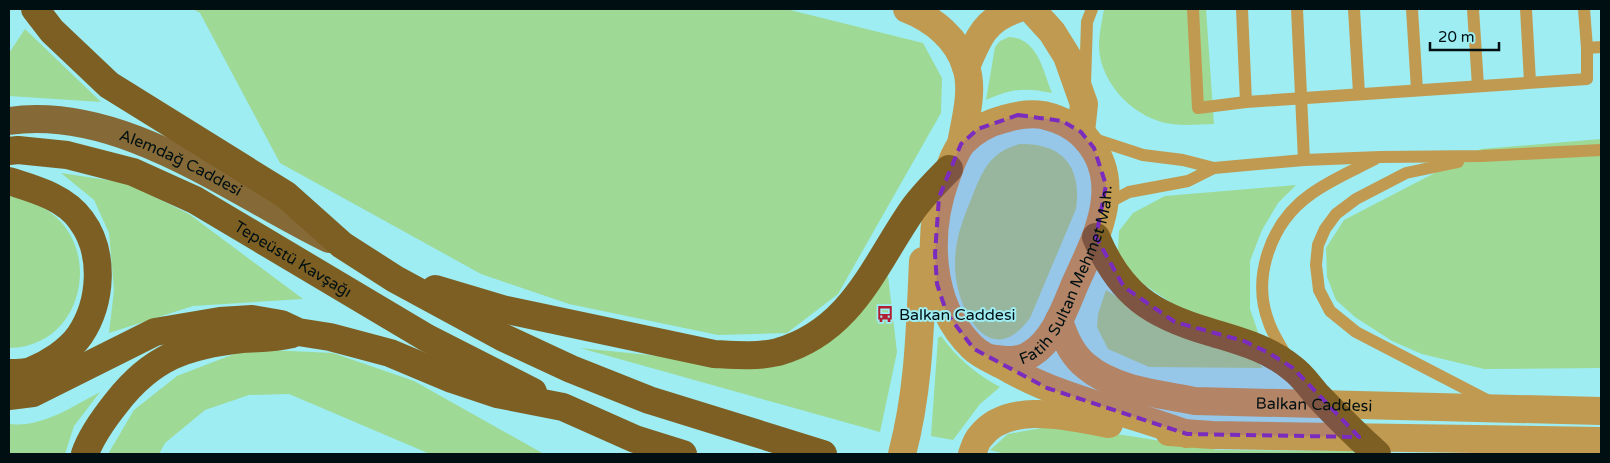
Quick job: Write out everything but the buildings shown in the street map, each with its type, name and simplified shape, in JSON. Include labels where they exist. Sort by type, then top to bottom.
[{"type":"highway","points":[[35,9],[52,31],[109,85],[286,195],[342,245],[395,279],[502,337],[571,369],[649,400],[823,454]]},
{"type":"highway","name":"Tepeüstü Kavşağı","points":[[9,152],[18,150],[68,155],[133,172],[194,200],[427,338],[564,407]]},
{"type":"highway","points":[[395,279],[459,295],[502,309],[714,354],[749,355],[778,352],[808,340],[840,317],[868,283],[913,210],[929,188],[949,169]]},
{"type":"highway","points":[[9,182],[41,191],[60,202],[80,218],[96,250],[98,275],[93,306],[80,336],[60,355],[30,371],[9,373]]},
{"type":"highway","points":[[1096,237],[1114,273],[1124,287],[1147,306],[1175,322],[1244,341],[1270,353],[1293,368],[1378,454]]},
{"type":"highway","points":[[9,396],[32,393],[155,332],[220,321],[252,319],[281,324],[298,332],[330,337],[390,353],[452,379],[497,394],[564,407],[635,438],[683,454]]},
{"type":"highway","points":[[85,454],[107,414],[132,382],[154,364],[175,353],[210,343],[275,338],[298,332]]},
{"type":"main road","name":"Alemdağ Caddesi","points":[[9,121],[28,118],[92,126],[148,144],[200,168],[305,228],[342,245]]},
{"type":"street","points":[[907,9],[939,26],[966,67]]},
{"type":"street","points":[[961,144],[968,95],[966,67],[975,44],[987,25],[1002,14],[1017,9]]},
{"type":"street","points":[[1031,9],[1052,32],[1067,56],[1084,104],[1082,134]]},
{"type":"street","name":"Fatih Sultan Mehmet Mah.","points":[[936,220],[939,197],[961,144],[978,129],[1018,115],[1042,115],[1062,121],[1082,134],[1094,148],[1103,165],[1106,204],[1096,237],[1059,320],[1046,340],[1032,354],[1018,361],[989,358]]},
{"type":"street","points":[[936,220],[935,254],[938,284],[948,314],[960,334],[974,349],[1047,388],[1187,434]]},
{"type":"street","points":[[902,454],[914,404],[919,365],[924,252],[936,220]]},
{"type":"street","name":"Balkan Caddesi","points":[[1059,320],[1065,338],[1086,366],[1102,376],[1126,385],[1187,399],[1236,402],[1502,407],[1601,411]]},
{"type":"street","points":[[972,454],[979,437],[993,425],[1028,413],[1074,417],[1130,428],[1187,434],[1601,441]]},
{"type":"lane","points":[[1084,104],[1087,22],[1092,9]]},
{"type":"lane","points":[[1193,9],[1198,108],[1246,102],[1587,79],[1584,9]]},
{"type":"lane","points":[[1242,9],[1246,102]]},
{"type":"lane","points":[[1298,9],[1304,160]]},
{"type":"lane","points":[[1354,9],[1359,94]]},
{"type":"lane","points":[[1412,9],[1417,90]]},
{"type":"lane","points":[[1473,9],[1478,86]]},
{"type":"lane","points":[[1526,9],[1530,82]]},
{"type":"lane","points":[[1587,48],[1601,47]]},
{"type":"lane","points":[[1082,134],[1143,155],[1183,160],[1214,168],[1304,160],[1482,156],[1601,150]]},
{"type":"lane","points":[[1482,156],[1406,173],[1356,199],[1336,214],[1325,229],[1318,245],[1316,265],[1319,290],[1330,311],[1356,332],[1502,407]]},
{"type":"lane","points":[[1293,368],[1269,323],[1263,298],[1263,272],[1269,248],[1278,227],[1310,194],[1380,157]]},
{"type":"lane","points":[[1106,204],[1129,192],[1188,181],[1214,168]]},
{"type":"highlighted area","points":[[1018,115],[1062,121],[1081,132],[1094,148],[1106,185],[1096,237],[1124,287],[1175,322],[1244,341],[1269,353],[1293,368],[1359,437],[1187,434],[1047,388],[974,349],[947,314],[937,284],[935,254],[939,197],[961,144],[978,129]]},
{"type":"green space","points":[[193,9],[786,9],[923,43],[942,78],[941,113],[838,294],[787,333],[718,335],[569,304],[481,274],[280,163],[200,13]]},
{"type":"green space","points":[[1104,9],[1206,9],[1214,124],[1177,125],[1159,121],[1133,108],[1122,98],[1113,87],[1101,61],[1099,42]]},
{"type":"green space","points":[[25,29],[101,102],[9,96],[9,53]]},
{"type":"green space","points":[[1009,37],[1027,43],[1033,49],[1042,66],[1052,93],[1018,90],[1003,93],[986,100],[995,47],[1000,41]]},
{"type":"green space","points":[[1601,139],[1601,368],[1484,369],[1422,354],[1392,341],[1355,317],[1336,300],[1327,277],[1326,248],[1344,220],[1481,149]]},
{"type":"green space","points":[[1020,144],[1048,148],[1066,160],[1076,181],[1076,209],[1030,318],[1015,334],[1000,339],[988,337],[976,328],[967,314],[956,280],[955,254],[963,221],[984,170],[1001,152]]},
{"type":"green space","points":[[61,173],[127,183],[189,214],[303,299],[193,306],[109,333],[114,290],[109,233],[94,200]]},
{"type":"green space","points":[[1296,185],[1278,203],[1262,230],[1250,261],[1250,309],[1260,338],[1191,316],[1124,271],[1118,251],[1119,231],[1133,213],[1165,196]]},
{"type":"green space","points":[[9,196],[42,207],[64,226],[77,250],[80,277],[74,303],[60,326],[38,342],[9,348]]},
{"type":"green space","points":[[888,276],[897,352],[880,432],[580,348],[727,363],[850,319]]},
{"type":"green space","points":[[1106,290],[1146,315],[1248,351],[1263,368],[1149,367],[1108,349],[1097,327],[1098,314]]},
{"type":"green space","points":[[941,336],[968,365],[1000,387],[980,404],[953,440],[931,436],[938,338]]},
{"type":"green space","points":[[247,349],[333,353],[414,381],[544,454],[430,454],[289,394],[249,395],[205,410],[165,443],[159,454],[108,454],[134,410],[177,376]]},
{"type":"green space","points":[[100,392],[74,426],[65,454],[9,454],[9,424],[33,423],[44,420]]},
{"type":"green space","points":[[1060,425],[1218,450],[1352,451],[1357,454],[1005,454],[990,450],[1008,434]]},
{"type":"place","name":"Balkan Caddesi","points":[[885,314]]}]
